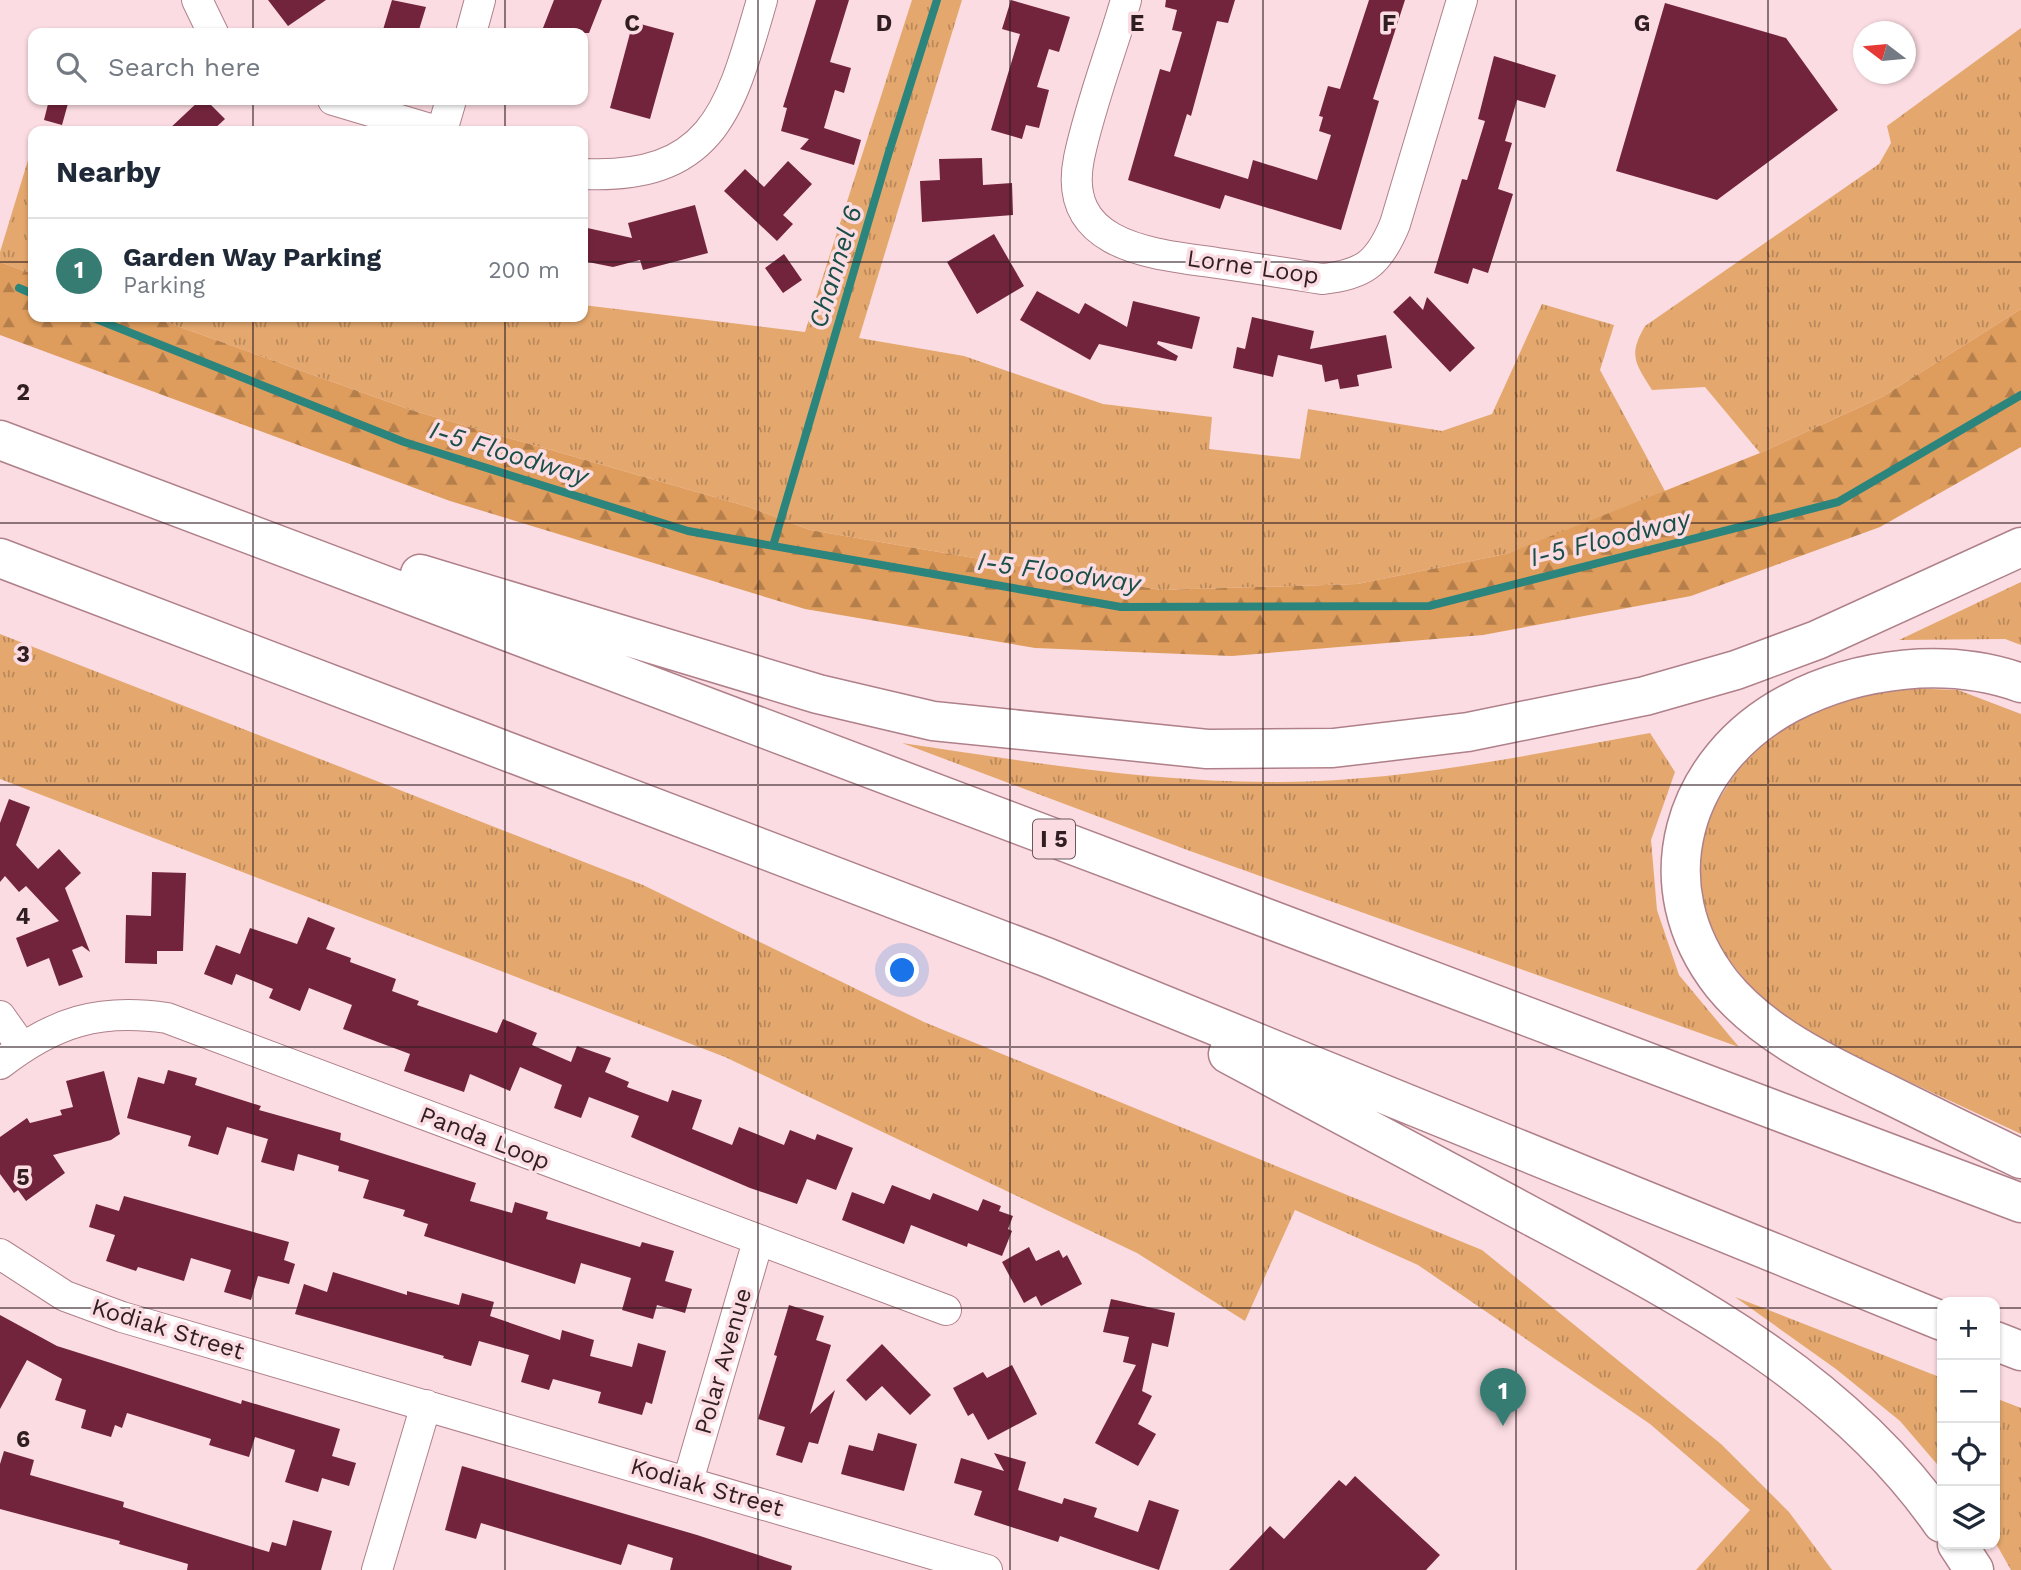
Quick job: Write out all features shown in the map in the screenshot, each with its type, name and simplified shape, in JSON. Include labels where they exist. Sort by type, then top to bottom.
[{"type":"highway","name":"I 5","points":[[0,440],[2021,1203]]},
{"type":"highway","points":[[87,474],[818,694],[933,721],[1207,749],[1333,748],[1454,734],[1645,696],[1735,670],[1817,640],[2021,547]]},
{"type":"highway","points":[[0,558],[1046,957],[1937,1319]]},
{"type":"highway","points":[[2021,683],[1976,671],[1925,667],[1868,676],[1790,703],[1745,735],[1713,770],[1691,810],[1683,836],[1680,866],[1682,905],[1699,947],[1723,984],[1765,1023],[1803,1053],[2021,1159]]},
{"type":"highway","points":[[1046,957],[1670,1290],[1755,1343],[1819,1390],[1879,1444],[1937,1516]]},
{"type":"highway","points":[[2000,1343],[2021,1351]]},
{"type":"highway","points":[[1960,1549],[1974,1570]]},
{"type":"street","points":[[197,0],[211,28]]},
{"type":"street","points":[[472,28],[480,0]]},
{"type":"street","points":[[588,174],[622,176],[660,166],[700,141],[721,118],[738,81],[762,0]]},
{"type":"street","name":"Lorne Loop","points":[[1126,0],[1079,160],[1078,188],[1086,213],[1102,233],[1124,246],[1153,254],[1322,279],[1346,276],[1366,268],[1384,251],[1395,224],[1462,0]]},
{"type":"street","points":[[350,105],[420,126]]},
{"type":"street","points":[[443,126],[450,105]]},
{"type":"street","name":"Panda Loop","points":[[0,1016],[11,1055],[62,1026],[92,1016],[118,1014],[167,1018],[946,1310]]},
{"type":"street","name":"Polar Avenue","points":[[688,1481],[758,1241]]},
{"type":"street","name":"Kodiak Street","points":[[0,1254],[45,1286],[93,1307],[987,1570]]},
{"type":"street","points":[[377,1570],[426,1405]]},
{"type":"green space","points":[[912,0],[962,0],[859,338],[964,356],[1103,404],[1212,417],[1209,449],[1300,459],[1308,409],[1442,431],[1492,414],[1542,304],[1614,325],[1600,370],[1666,493],[1506,554],[1357,584],[1161,590],[810,530],[749,507],[411,410],[166,322],[588,322],[588,306],[805,332]]},
{"type":"green space","points":[[2021,28],[2021,309],[1882,397],[1760,453],[1705,387],[1652,390],[1641,373],[1635,352],[1645,326],[1879,164],[1891,143],[1887,126]]},
{"type":"green space","points":[[28,160],[28,272],[0,262],[0,252]]},
{"type":"green space","points":[[0,262],[28,272],[28,322],[166,322],[411,410],[749,507],[810,530],[1161,590],[1357,584],[1506,554],[1760,453],[1882,397],[2021,309],[2021,447],[1880,527],[1691,596],[1483,635],[1232,656],[1035,648],[805,609],[450,501],[0,335]]},
{"type":"green space","points":[[2021,582],[2021,645],[2005,639],[1899,640]]},
{"type":"green space","points":[[0,634],[643,885],[924,1022],[1482,1250],[1721,1444],[1789,1512],[1832,1570],[1696,1570],[1750,1510],[1650,1424],[1418,1265],[1295,1210],[1245,1321],[1137,1253],[725,1057],[0,779]]},
{"type":"green space","points":[[1905,688],[1958,690],[2021,714],[2021,1134],[1803,1032],[1751,987],[1712,939],[1701,901],[1698,857],[1710,813],[1737,771],[1773,732],[1838,700]]},
{"type":"green space","points":[[1650,733],[1675,772],[1651,840],[1657,910],[1679,975],[1739,1047],[1190,851],[902,743],[1139,775],[1282,782],[1329,781],[1421,772]]},
{"type":"green space","points":[[1735,1297],[1937,1376],[1937,1464],[1900,1421],[1836,1369]]},
{"type":"green space","points":[[2000,1400],[2021,1408],[2021,1570],[2011,1570],[1999,1549]]},
{"type":"building","points":[[268,0],[326,0],[288,26]]},
{"type":"building","points":[[392,0],[426,7],[420,28],[384,28]]},
{"type":"building","points":[[554,0],[602,0],[589,33],[588,28],[543,28]]},
{"type":"building","points":[[816,0],[849,0],[830,62],[851,68],[844,93],[835,90],[824,128],[861,140],[854,165],[800,149],[809,139],[781,131],[787,108],[783,107]]},
{"type":"building","points":[[1011,0],[1070,17],[1059,52],[1049,49],[1037,87],[1049,90],[1039,128],[1026,125],[1022,139],[991,130],[1020,34],[1002,29]]},
{"type":"building","points":[[1166,0],[1235,0],[1228,23],[1217,21],[1191,116],[1187,114],[1174,156],[1248,179],[1253,160],[1317,180],[1331,135],[1319,131],[1323,117],[1319,116],[1328,86],[1340,89],[1369,0],[1405,0],[1373,99],[1379,101],[1341,230],[1225,195],[1220,209],[1128,180],[1160,69],[1170,72],[1182,32],[1172,30],[1177,10],[1165,7]]},
{"type":"building","points":[[1665,3],[1786,38],[1838,110],[1717,200],[1616,171]]},
{"type":"building","points":[[633,22],[674,33],[650,119],[610,108]]},
{"type":"building","points":[[1494,56],[1556,75],[1545,108],[1517,100],[1505,141],[1512,143],[1498,189],[1513,194],[1488,273],[1473,268],[1468,284],[1434,273],[1462,179],[1467,180],[1485,121],[1478,119]]},
{"type":"building","points":[[48,105],[68,105],[62,125],[44,120]]},
{"type":"building","points":[[195,105],[211,105],[225,119],[217,126],[172,126]]},
{"type":"building","points":[[982,158],[983,185],[1012,183],[1013,215],[922,222],[920,181],[940,180],[939,159]]},
{"type":"building","points":[[788,161],[812,184],[783,215],[793,224],[777,241],[724,191],[745,169],[764,187]]},
{"type":"building","points":[[695,205],[708,253],[643,270],[640,260],[613,267],[588,262],[588,228],[632,238],[628,223]]},
{"type":"building","points":[[994,234],[1024,286],[977,314],[947,262]]},
{"type":"building","points":[[784,254],[802,280],[783,293],[765,268]]},
{"type":"building","points":[[1037,291],[1079,314],[1085,303],[1127,327],[1133,301],[1200,317],[1192,349],[1158,341],[1157,344],[1178,356],[1176,361],[1099,344],[1090,360],[1020,320]]},
{"type":"building","points":[[1410,296],[1423,310],[1427,297],[1475,348],[1450,372],[1393,312]]},
{"type":"building","points":[[1252,317],[1314,331],[1310,349],[1386,335],[1392,368],[1357,375],[1359,386],[1340,389],[1338,379],[1325,382],[1322,365],[1278,355],[1273,377],[1233,368],[1237,347],[1245,349]]},
{"type":"building","points":[[9,799],[30,807],[16,845],[38,869],[59,849],[81,873],[65,888],[90,952],[82,946],[72,950],[83,977],[59,986],[49,958],[27,967],[16,938],[59,921],[26,886],[19,892],[5,876],[0,882],[0,823]]},
{"type":"building","points":[[152,872],[186,873],[183,951],[157,951],[157,964],[125,963],[126,915],[151,916]]},
{"type":"building","points":[[308,917],[335,928],[326,949],[351,958],[350,962],[396,979],[392,991],[419,1001],[417,1005],[497,1033],[503,1019],[537,1033],[532,1045],[571,1062],[577,1046],[611,1058],[605,1072],[629,1082],[627,1087],[668,1102],[672,1090],[702,1100],[692,1129],[732,1145],[739,1127],[784,1145],[790,1130],[815,1140],[817,1134],[853,1148],[836,1190],[807,1179],[797,1204],[750,1188],[631,1137],[639,1116],[589,1097],[581,1118],[554,1108],[562,1085],[520,1067],[510,1091],[470,1074],[464,1092],[404,1071],[410,1054],[343,1029],[352,1005],[309,988],[300,1011],[269,998],[273,989],[236,974],[232,985],[204,974],[216,945],[240,954],[250,928],[297,944]]},
{"type":"building","points":[[168,1070],[197,1078],[195,1085],[261,1106],[259,1110],[341,1133],[340,1140],[476,1183],[470,1201],[512,1213],[515,1202],[548,1212],[546,1219],[640,1247],[642,1242],[674,1251],[665,1281],[692,1289],[685,1313],[657,1305],[653,1319],[622,1310],[631,1278],[581,1263],[575,1284],[424,1236],[428,1224],[403,1216],[405,1210],[363,1198],[369,1180],[338,1171],[339,1166],[298,1154],[294,1171],[261,1162],[268,1139],[227,1127],[218,1155],[188,1146],[191,1136],[127,1118],[138,1077],[164,1084]]},
{"type":"building","points":[[104,1071],[120,1134],[111,1140],[53,1155],[65,1173],[26,1201],[18,1190],[14,1193],[0,1174],[0,1137],[27,1118],[30,1123],[62,1115],[60,1110],[73,1107],[66,1081]]},
{"type":"building","points":[[892,1185],[930,1200],[933,1193],[978,1211],[983,1199],[1001,1206],[999,1211],[1013,1216],[1008,1229],[1012,1231],[1002,1256],[968,1243],[967,1247],[911,1225],[904,1244],[842,1220],[852,1192],[884,1204]]},
{"type":"building","points":[[124,1196],[289,1242],[284,1260],[295,1264],[289,1284],[258,1276],[251,1300],[224,1292],[231,1270],[191,1258],[184,1281],[138,1267],[136,1271],[106,1261],[115,1235],[89,1227],[96,1204],[119,1211]]},
{"type":"building","points":[[1029,1247],[1036,1261],[1059,1250],[1063,1258],[1067,1255],[1082,1284],[1041,1306],[1036,1296],[1024,1303],[1002,1262]]},
{"type":"building","points":[[333,1272],[407,1295],[407,1291],[459,1305],[462,1293],[494,1302],[490,1316],[560,1340],[562,1330],[594,1340],[590,1356],[632,1367],[638,1343],[666,1351],[652,1404],[646,1402],[642,1415],[598,1403],[601,1392],[553,1379],[549,1390],[521,1382],[529,1355],[479,1341],[471,1366],[295,1314],[304,1284],[327,1292]]},
{"type":"building","points":[[1111,1299],[1175,1313],[1168,1347],[1152,1343],[1142,1391],[1152,1396],[1138,1424],[1156,1434],[1138,1466],[1095,1443],[1136,1365],[1123,1362],[1129,1337],[1103,1332]]},
{"type":"building","points":[[789,1305],[824,1316],[816,1340],[831,1345],[810,1414],[835,1390],[818,1444],[809,1442],[802,1463],[776,1455],[785,1427],[758,1419]]},
{"type":"building","points":[[0,1315],[57,1346],[241,1404],[242,1400],[340,1429],[332,1456],[356,1463],[349,1486],[322,1478],[318,1492],[285,1482],[295,1450],[255,1437],[249,1457],[209,1445],[211,1439],[127,1413],[122,1428],[115,1425],[111,1437],[81,1428],[86,1410],[55,1400],[62,1379],[27,1360],[0,1409]]},
{"type":"building","points":[[882,1344],[931,1395],[910,1415],[882,1386],[866,1401],[846,1380]]},
{"type":"building","points":[[1012,1365],[1037,1414],[988,1440],[973,1413],[968,1416],[953,1388],[983,1372],[987,1378]]},
{"type":"building","points":[[878,1433],[917,1444],[904,1491],[841,1474],[849,1445],[873,1451]]},
{"type":"building","points":[[4,1451],[34,1460],[30,1475],[124,1502],[123,1507],[269,1552],[272,1542],[286,1546],[293,1520],[332,1531],[321,1570],[187,1570],[188,1564],[119,1544],[120,1541],[0,1509],[0,1464]]},
{"type":"building","points":[[994,1453],[1026,1462],[1018,1490],[1062,1504],[1064,1498],[1097,1508],[1094,1517],[1138,1532],[1149,1500],[1179,1510],[1159,1570],[1060,1536],[1058,1542],[974,1515],[982,1491],[954,1483],[961,1458],[1004,1471]]},
{"type":"building","points":[[462,1466],[697,1535],[792,1566],[791,1570],[670,1570],[673,1558],[628,1544],[621,1565],[481,1523],[476,1539],[445,1530]]},
{"type":"building","points":[[1355,1476],[1440,1555],[1426,1570],[1229,1570],[1270,1526],[1284,1539],[1339,1480],[1346,1486]]},
{"type":"waterway","name":"Channel 6","points":[[773,546],[888,155],[937,0]]},
{"type":"waterway","name":"I-5 Floodway","points":[[19,288],[28,292]]},
{"type":"waterway","name":"I-5 Floodway","points":[[104,322],[404,442],[688,531],[1121,607],[1429,606],[1838,502],[2021,395]]},
{"type":"place","name":"Garden Way Parking","points":[[1503,1426]]}]
